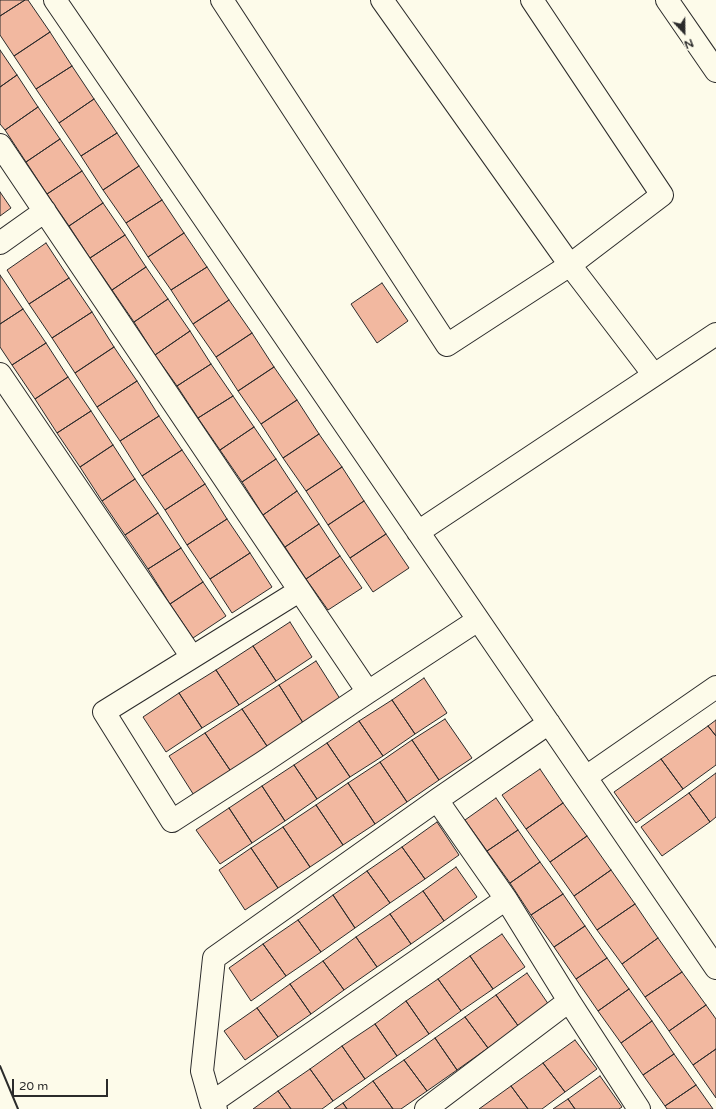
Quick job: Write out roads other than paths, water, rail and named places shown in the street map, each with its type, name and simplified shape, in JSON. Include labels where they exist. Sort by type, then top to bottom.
[{"type":"street","points":[[55,0],[716,968]]},
{"type":"street","points":[[222,0],[447,345],[570,265],[662,195],[532,0]]},
{"type":"street","points":[[382,0],[570,265],[654,375]]},
{"type":"street","points":[[667,0],[716,72]]},
{"type":"street","points":[[0,145],[368,692]]},
{"type":"street","points":[[0,243],[45,211]]},
{"type":"street","points":[[418,532],[716,334]]},
{"type":"street","points":[[0,374],[192,657]]},
{"type":"street","points":[[299,591],[104,712],[172,820],[262,763],[478,620]]},
{"type":"street","points":[[586,777],[716,687]]},
{"type":"street","points":[[506,899],[214,1106],[202,1071],[214,958],[437,800],[549,723]]},
{"type":"street","points":[[437,800],[506,899],[569,1001],[639,1109]]},
{"type":"street","points":[[426,1109],[569,1001]]}]
